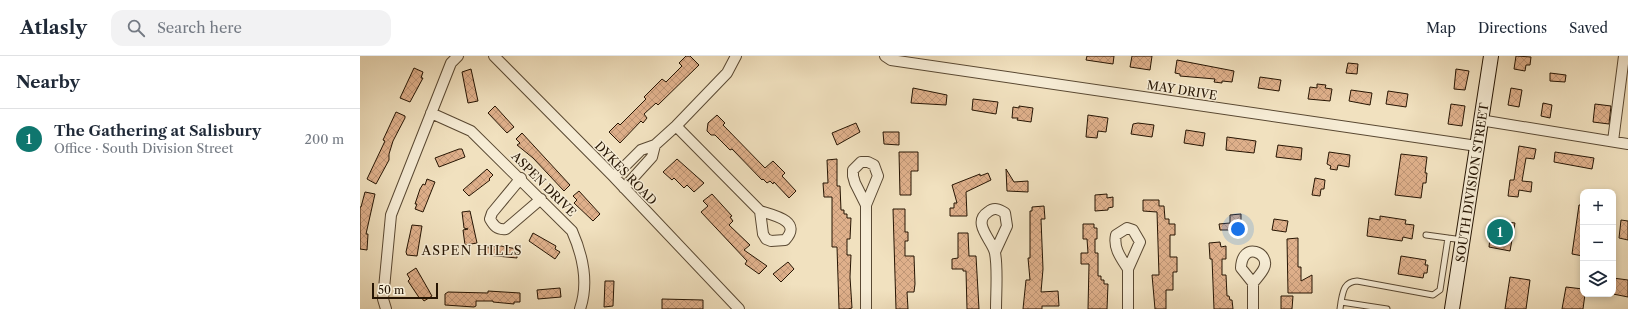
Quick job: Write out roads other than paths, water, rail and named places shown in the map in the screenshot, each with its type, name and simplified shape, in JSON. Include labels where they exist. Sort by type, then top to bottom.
[{"type":"street","points":[[386,309],[383,299],[391,215],[452,63],[458,56]]},
{"type":"street","name":"DYKES ROAD","points":[[494,56],[614,177],[739,309]]},
{"type":"street","points":[[614,177],[642,150],[655,145],[676,126],[727,74],[736,56]]},
{"type":"street","name":"MAY DRIVE","points":[[885,56],[891,60],[1477,146]]},
{"type":"street","name":"SOUTH DIVISION STREET","points":[[1452,309],[1491,56]]},
{"type":"street","points":[[1613,141],[1624,56]]},
{"type":"street","name":"ASPEN DRIVE","points":[[431,113],[471,131],[521,178],[572,231],[579,248],[585,277],[583,300],[580,309]]},
{"type":"street","points":[[1480,120],[1628,144]]},
{"type":"street","points":[[676,126],[760,211]]},
{"type":"street","points":[[624,188],[652,157],[655,145]]},
{"type":"street","points":[[521,178],[492,213],[490,219],[495,227],[500,230],[506,229],[541,199]]},
{"type":"street","points":[[866,204],[866,309]]},
{"type":"street","points":[[995,252],[996,309]]},
{"type":"street","points":[[1128,269],[1128,309]]},
{"type":"street","points":[[1253,284],[1253,309]]},
{"type":"lane","points":[[1426,235],[1463,240]]},
{"type":"lane","points":[[1440,290],[1448,238]]},
{"type":"lane","points":[[1340,309],[1344,289],[1347,284],[1353,282],[1433,295],[1440,290],[1455,292]]},
{"type":"lane","points":[[1341,302],[1387,309]]},
{"type":"place","name":"The Gathering at Salisbury","points":[[1500,232]]},
{"type":"district","name":"ASPEN HILLS","points":[[472,250]]}]
